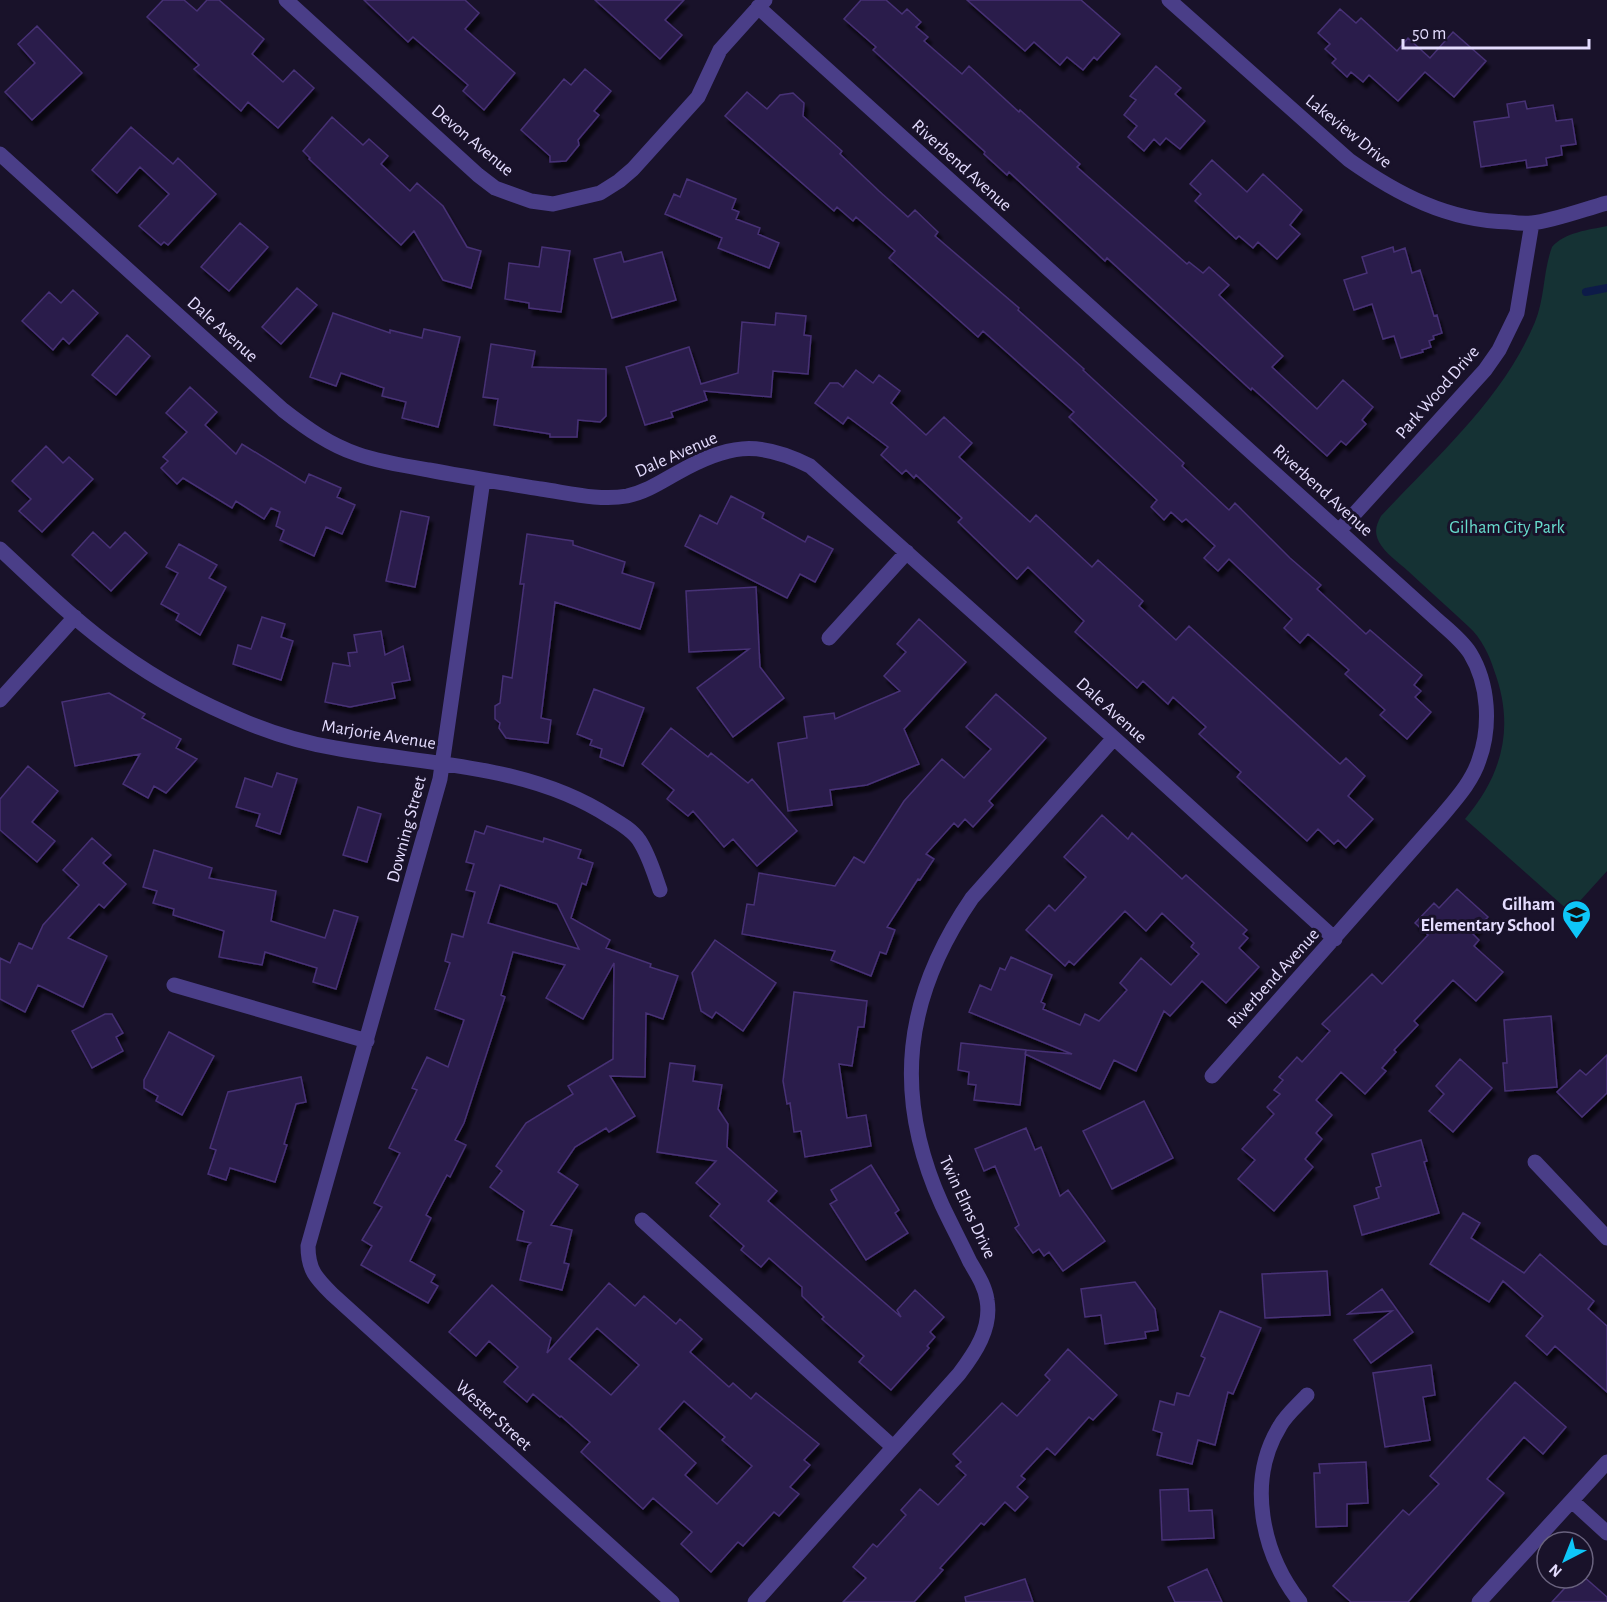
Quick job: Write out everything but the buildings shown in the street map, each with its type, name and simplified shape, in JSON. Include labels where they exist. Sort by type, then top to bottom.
[{"type":"street","name":"Devon Avenue","points":[[286,0],[495,188],[531,201],[553,204],[600,193],[633,169],[698,97],[720,50],[761,4]]},
{"type":"street","name":"Lakeview Drive","points":[[1169,0],[1348,160],[1382,183],[1413,199],[1451,214],[1491,222],[1532,223],[1607,203]]},
{"type":"street","name":"Riverbend Avenue","points":[[761,4],[1458,639],[1470,654],[1483,685],[1487,717],[1479,760],[1461,792],[1335,939],[1212,1076]]},
{"type":"street","name":"Dale Avenue","points":[[0,154],[283,410],[304,427],[356,454],[381,462],[604,498],[626,496],[647,490],[714,455],[739,448],[762,448],[787,454],[810,466],[1335,939]]},
{"type":"street","name":"Park Wood Drive","points":[[1340,531],[1485,370],[1499,350],[1516,313],[1532,223]]},
{"type":"street","name":"Downing Street","points":[[308,1246],[444,764],[483,480]]},
{"type":"street","name":"Marjorie Avenue","points":[[0,549],[75,617],[118,652],[184,694],[250,724],[290,738],[333,748],[502,775],[543,786],[595,807],[638,838],[649,857],[660,890]]},
{"type":"street","points":[[829,638],[907,552]]},
{"type":"street","points":[[0,700],[75,617]]},
{"type":"street","name":"Twin Elms Drive","points":[[755,1602],[959,1374],[982,1338],[987,1320],[987,1300],[981,1283],[935,1190],[924,1159],[915,1121],[911,1085],[912,1047],[920,1005],[932,968],[947,938],[972,898],[1114,738]]},
{"type":"street","points":[[174,985],[367,1041]]},
{"type":"street","points":[[1535,1162],[1607,1238]]},
{"type":"street","points":[[642,1220],[893,1447]]},
{"type":"street","name":"Wester Street","points":[[308,1246],[312,1272],[332,1294],[672,1602]]},
{"type":"street","points":[[1300,1602],[1278,1570],[1269,1544],[1262,1514],[1262,1470],[1269,1447],[1280,1424],[1307,1395]]},
{"type":"street","points":[[1479,1602],[1607,1462]]},
{"type":"street","points":[[1572,1501],[1607,1533]]},
{"type":"green space","name":"Gilham City Park","points":[[1607,226],[1607,871],[1570,912],[1465,819],[1489,785],[1502,749],[1504,711],[1490,658],[1473,631],[1385,550],[1377,538],[1376,529],[1381,516],[1446,449],[1505,376],[1535,322],[1541,304],[1552,247],[1570,235]]},
{"type":"waterway","points":[[1586,292],[1607,288]]},
{"type":"place","name":"Gilham Elementary School","points":[[1576,940]]}]
